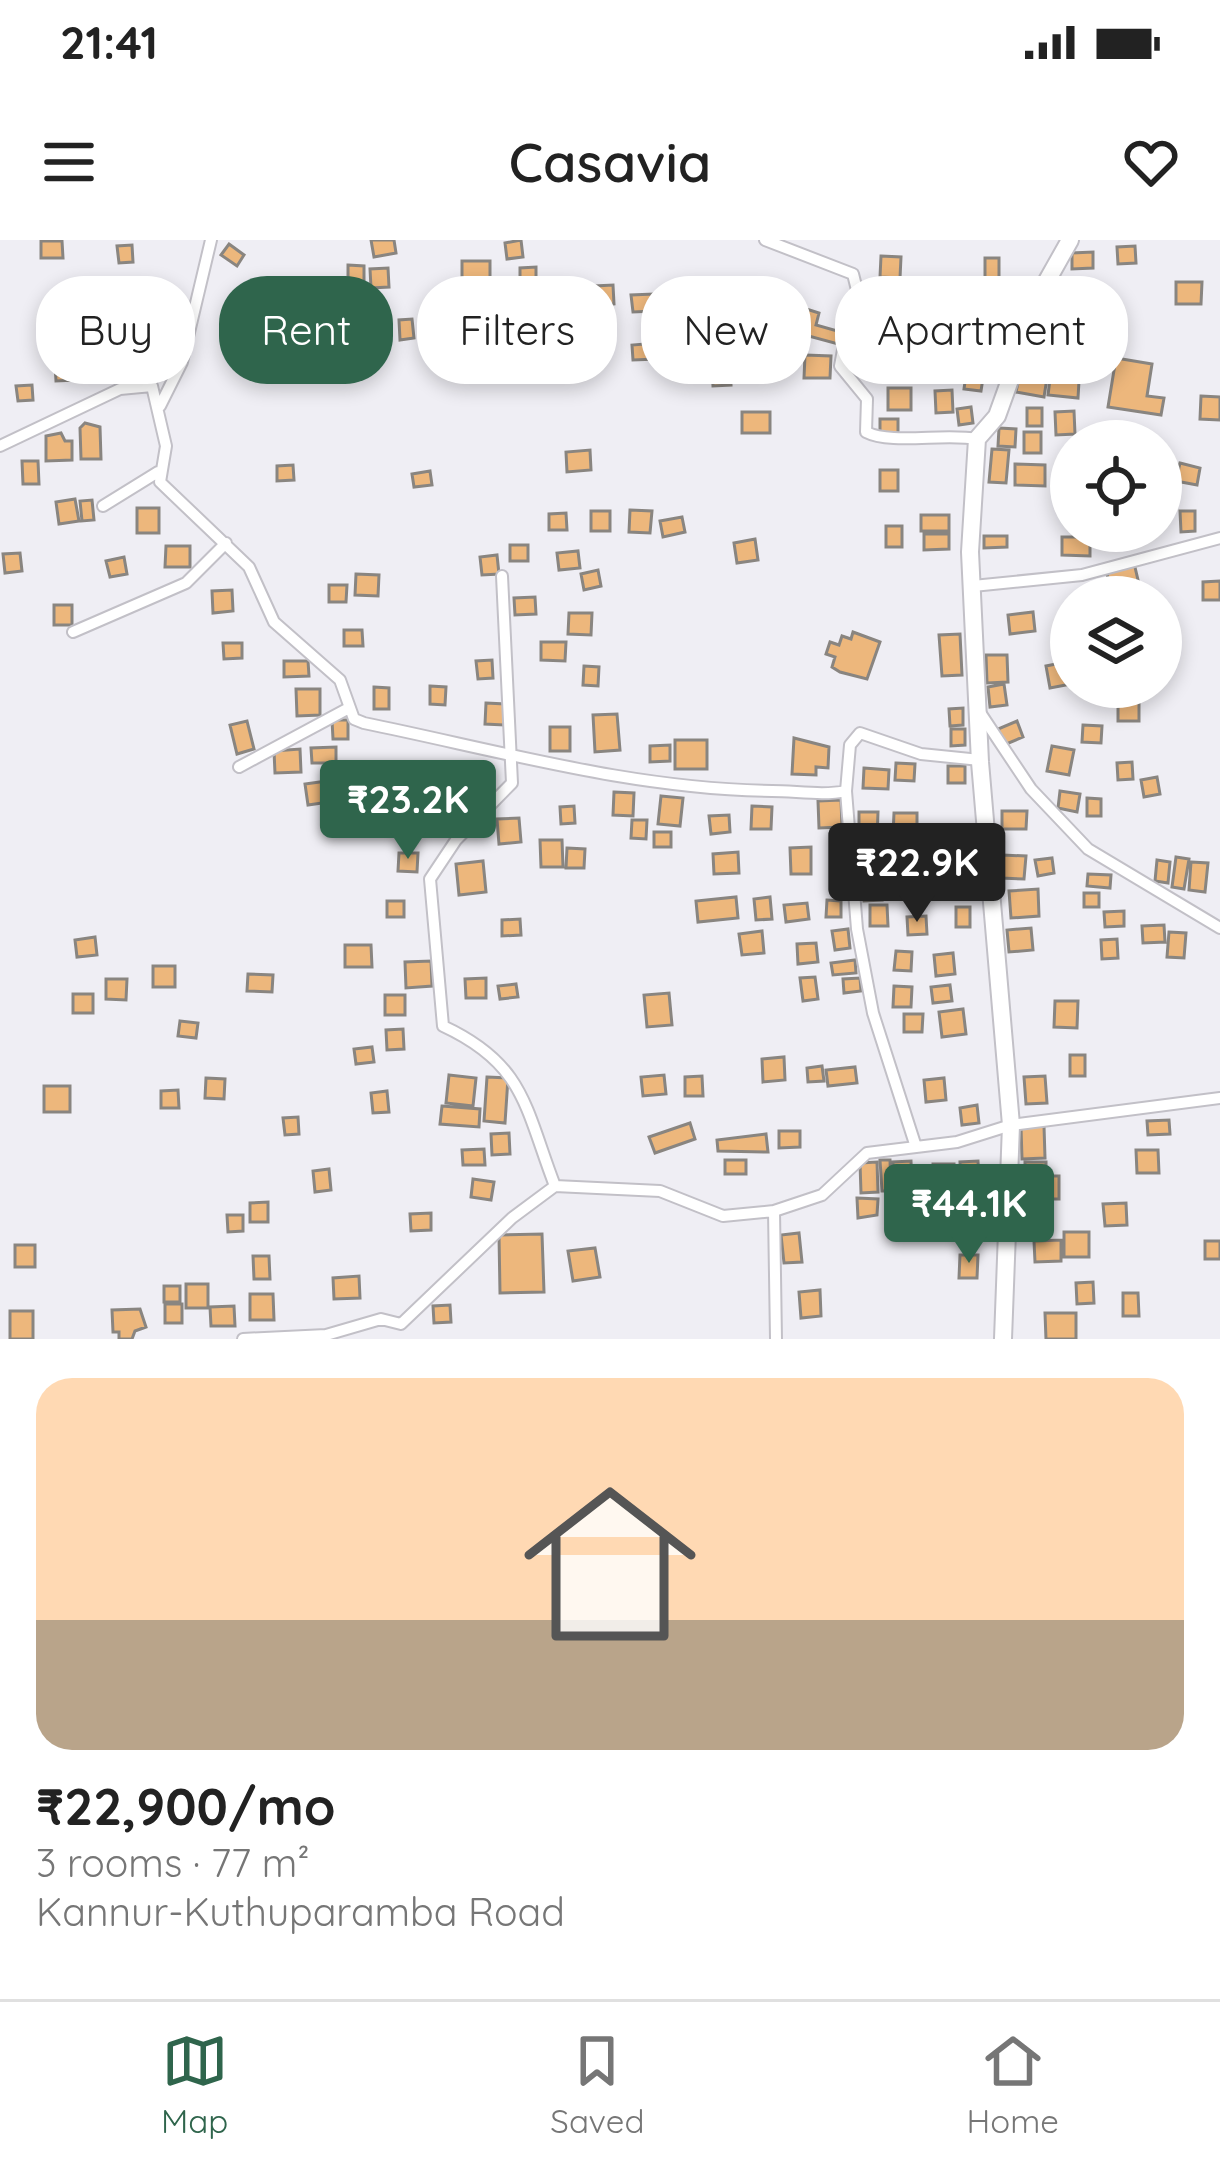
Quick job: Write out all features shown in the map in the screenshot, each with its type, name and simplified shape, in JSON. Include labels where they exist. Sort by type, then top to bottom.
[{"type":"main road","points":[[1003,1339],[1011,1125],[980,760],[973,586],[977,439],[997,416],[1043,288],[1070,240]]},
{"type":"street","points":[[160,406],[182,362],[211,240]]},
{"type":"street","points":[[765,240],[853,274],[862,314],[845,339],[840,366],[867,399],[866,432],[894,438],[928,434],[977,439]]},
{"type":"street","points":[[0,446],[138,384],[152,386],[166,446],[158,472],[103,506]]},
{"type":"street","points":[[158,472],[167,490],[249,567],[274,622],[340,680],[354,719],[514,752],[544,767],[622,780],[742,790],[846,790]]},
{"type":"street","points":[[973,586],[1082,575],[1220,538]]},
{"type":"street","points":[[74,632],[186,583],[226,543]]},
{"type":"street","points":[[502,576],[514,752],[508,791],[456,840],[430,879],[430,904],[443,1026],[493,1053],[511,1072],[555,1186]]},
{"type":"street","points":[[238,766],[349,708]]},
{"type":"street","points":[[981,714],[1031,788],[1088,849],[1220,928]]},
{"type":"street","points":[[916,1147],[873,1013],[857,929],[846,790],[850,745],[860,733],[921,754],[980,760]]},
{"type":"street","points":[[401,1324],[512,1218],[555,1186],[660,1191],[723,1216],[774,1211],[823,1195],[867,1154],[957,1142],[1011,1125],[1220,1098]]},
{"type":"street","points":[[774,1211],[776,1339]]},
{"type":"street","points":[[243,1339],[326,1335],[381,1319],[401,1324]]},
{"type":"street","points":[[401,1324],[406,1339]]},
{"type":"building","points":[[371,240],[394,240],[396,253],[374,257]]},
{"type":"building","points":[[521,240],[523,257],[507,259],[505,243]]},
{"type":"building","points":[[41,241],[62,241],[63,258],[41,258]]},
{"type":"building","points":[[229,244],[244,255],[237,266],[221,255]]},
{"type":"building","points":[[132,245],[133,262],[119,263],[117,246]]},
{"type":"building","points":[[1135,246],[1136,263],[1118,264],[1117,247]]},
{"type":"building","points":[[1093,252],[1093,268],[1072,269],[1072,253]]},
{"type":"building","points":[[881,256],[901,257],[900,276],[880,276]]},
{"type":"building","points":[[985,258],[999,258],[999,276],[985,276]]},
{"type":"building","points":[[462,261],[490,261],[490,276],[462,276]]},
{"type":"building","points":[[348,265],[364,266],[364,276],[348,276]]},
{"type":"building","points":[[536,267],[536,276],[520,276],[520,268]]},
{"type":"building","points":[[388,268],[388,276],[370,276],[370,269]]},
{"type":"building","points":[[1176,282],[1202,282],[1201,304],[1176,304]]},
{"type":"building","points":[[631,295],[641,295],[641,312],[633,312]]},
{"type":"building","points":[[811,310],[819,313],[816,325],[835,330],[835,343],[811,337]]},
{"type":"building","points":[[412,319],[414,338],[400,340],[399,320]]},
{"type":"building","points":[[641,344],[641,360],[633,360],[632,345]]},
{"type":"building","points":[[811,355],[831,356],[830,378],[811,378]]},
{"type":"building","points":[[1128,360],[1152,364],[1147,396],[1164,398],[1161,415],[1108,407],[1112,384],[1128,384]]},
{"type":"building","points":[[965,384],[982,384],[981,391],[964,389]]},
{"type":"building","points":[[1018,384],[1046,384],[1044,397],[1016,392]]},
{"type":"building","points":[[1049,384],[1079,384],[1078,398],[1048,395]]},
{"type":"building","points":[[32,385],[33,400],[18,401],[16,386]]},
{"type":"building","points":[[888,388],[911,388],[911,410],[888,410]]},
{"type":"building","points":[[952,390],[953,412],[936,413],[935,391]]},
{"type":"building","points":[[1201,396],[1220,397],[1220,420],[1200,419]]},
{"type":"building","points":[[971,407],[973,423],[959,425],[957,409]]},
{"type":"building","points":[[1027,408],[1042,408],[1042,426],[1027,426]]},
{"type":"building","points":[[1074,411],[1074,420],[1055,420],[1055,412]]},
{"type":"building","points":[[742,412],[770,412],[770,433],[742,433]]},
{"type":"building","points":[[880,419],[898,419],[898,435],[880,435]]},
{"type":"building","points":[[85,423],[100,427],[101,459],[81,459],[80,428]]},
{"type":"building","points":[[999,428],[1016,429],[1015,447],[998,446]]},
{"type":"building","points":[[1024,432],[1041,432],[1041,453],[1024,453]]},
{"type":"building","points":[[61,433],[65,441],[72,441],[72,460],[46,461],[46,436]]},
{"type":"building","points":[[992,449],[1009,450],[1006,483],[989,482]]},
{"type":"building","points":[[590,450],[591,470],[567,472],[566,452]]},
{"type":"building","points":[[22,461],[38,461],[39,484],[23,484]]},
{"type":"building","points":[[1015,464],[1045,465],[1045,486],[1015,485]]},
{"type":"building","points":[[1182,464],[1200,468],[1197,485],[1182,482]]},
{"type":"building","points":[[293,465],[294,480],[277,481],[277,466]]},
{"type":"building","points":[[880,470],[898,470],[898,491],[880,491]]},
{"type":"building","points":[[430,471],[432,485],[414,487],[412,474]]},
{"type":"building","points":[[75,499],[79,521],[59,524],[56,502]]},
{"type":"building","points":[[92,500],[94,520],[82,521],[80,501]]},
{"type":"building","points":[[137,508],[159,508],[159,533],[137,533]]},
{"type":"building","points":[[630,510],[652,511],[650,533],[629,532]]},
{"type":"building","points":[[591,511],[610,511],[610,531],[591,531]]},
{"type":"building","points":[[1182,511],[1195,511],[1195,531],[1182,532]]},
{"type":"building","points":[[566,513],[567,530],[549,530],[549,514]]},
{"type":"building","points":[[921,515],[949,515],[949,531],[921,531]]},
{"type":"building","points":[[682,517],[685,532],[663,537],[660,521]]},
{"type":"building","points":[[886,526],[902,526],[902,547],[886,547]]},
{"type":"building","points":[[924,534],[949,534],[949,549],[924,550]]},
{"type":"building","points":[[984,536],[1007,536],[1007,547],[984,548]]},
{"type":"building","points":[[755,539],[758,560],[737,563],[734,543]]},
{"type":"building","points":[[510,545],[528,545],[528,561],[510,561]]},
{"type":"building","points":[[166,546],[190,546],[190,567],[165,567]]},
{"type":"building","points":[[578,551],[580,568],[559,570],[557,553]]},
{"type":"building","points":[[1062,552],[1090,552],[1090,556]]},
{"type":"building","points":[[20,553],[22,571],[5,573],[3,554]]},
{"type":"building","points":[[497,555],[499,574],[482,575],[480,557]]},
{"type":"building","points":[[124,557],[127,574],[110,577],[106,561]]},
{"type":"building","points":[[1134,563],[1137,576],[1108,576],[1106,571]]},
{"type":"building","points":[[598,570],[601,586],[584,590],[581,574]]},
{"type":"building","points":[[356,574],[379,575],[378,596],[355,595]]},
{"type":"building","points":[[1220,581],[1220,600],[1203,600],[1203,582]]},
{"type":"building","points":[[329,585],[347,585],[346,602],[329,602]]},
{"type":"building","points":[[232,590],[233,611],[213,613],[212,591]]},
{"type":"building","points":[[535,597],[536,614],[515,615],[514,598]]},
{"type":"building","points":[[54,605],[72,605],[72,625],[54,625]]},
{"type":"building","points":[[1033,612],[1035,631],[1010,634],[1008,615]]},
{"type":"building","points":[[569,613],[592,613],[591,635],[568,634]]},
{"type":"building","points":[[344,630],[362,630],[363,646],[344,646]]},
{"type":"building","points":[[853,632],[880,642],[867,679],[840,672],[832,667],[835,657],[826,654],[830,642],[839,645],[842,636],[851,639]]},
{"type":"building","points":[[960,634],[962,675],[942,676],[939,635]]},
{"type":"building","points":[[541,642],[566,642],[565,661],[541,660]]},
{"type":"building","points":[[223,643],[242,643],[242,658],[224,659]]},
{"type":"building","points":[[986,655],[1007,655],[1008,682],[987,683]]},
{"type":"building","points":[[492,660],[493,678],[478,679],[476,661]]},
{"type":"building","points":[[284,661],[308,661],[309,676],[284,677]]},
{"type":"building","points":[[584,666],[599,667],[598,686],[583,685]]},
{"type":"building","points":[[1004,684],[1007,705],[990,707],[988,687]]},
{"type":"building","points":[[430,686],[446,687],[445,705],[430,704]]},
{"type":"building","points":[[374,687],[389,688],[389,709],[374,709]]},
{"type":"building","points":[[296,689],[320,689],[320,715],[297,716]]},
{"type":"building","points":[[486,703],[505,704],[504,725],[485,724]]},
{"type":"building","points":[[963,708],[963,725],[950,726],[949,709]]},
{"type":"building","points":[[1118,708],[1139,708],[1139,721],[1118,721]]},
{"type":"building","points":[[617,714],[620,750],[595,752],[593,715]]},
{"type":"building","points":[[332,720],[348,720],[348,739],[333,739]]},
{"type":"building","points":[[247,721],[254,749],[237,754],[230,725]]},
{"type":"building","points":[[1017,721],[1023,737],[1004,745],[998,729]]},
{"type":"building","points":[[1083,725],[1102,726],[1101,743],[1082,742]]},
{"type":"building","points":[[550,727],[570,727],[570,751],[550,751]]},
{"type":"building","points":[[951,729],[965,729],[965,745],[951,746]]},
{"type":"building","points":[[794,738],[829,747],[828,768],[816,767],[816,775],[792,774]]},
{"type":"building","points":[[675,740],[707,740],[707,769],[675,769]]},
{"type":"building","points":[[670,745],[670,761],[650,762],[650,746]]},
{"type":"building","points":[[1052,746],[1074,750],[1069,775],[1047,771]]},
{"type":"building","points":[[336,747],[336,763],[312,763],[311,748]]},
{"type":"building","points":[[300,749],[301,772],[275,773],[274,751]]},
{"type":"building","points":[[1132,762],[1133,779],[1118,780],[1117,763]]},
{"type":"building","points":[[896,763],[915,764],[914,781],[895,780]]},
{"type":"building","points":[[948,766],[965,766],[965,783],[948,783]]},
{"type":"building","points":[[864,768],[889,770],[888,789],[863,788]]},
{"type":"building","points":[[1157,777],[1160,794],[1144,797],[1141,780]]},
{"type":"building","points":[[327,781],[329,802],[308,805],[305,784]]},
{"type":"building","points":[[425,789],[443,790],[442,808],[424,807]]},
{"type":"building","points":[[1060,791],[1080,794],[1077,812],[1058,808]]},
{"type":"building","points":[[614,792],[634,793],[633,816],[613,815]]},
{"type":"building","points":[[661,796],[683,798],[680,826],[658,824]]},
{"type":"building","points":[[1087,798],[1101,799],[1101,816],[1087,816]]},
{"type":"building","points":[[841,800],[842,827],[819,828],[818,801]]},
{"type":"building","points":[[574,806],[575,823],[561,824],[560,807]]},
{"type":"building","points":[[752,806],[772,807],[771,829],[751,829]]},
{"type":"building","points":[[452,811],[468,812],[461,828],[451,827]]},
{"type":"building","points":[[1002,811],[1027,811],[1026,829],[1002,829]]},
{"type":"building","points":[[859,812],[878,812],[877,840],[859,839]]},
{"type":"building","points":[[894,813],[917,813],[917,835],[893,835]]},
{"type":"building","points":[[729,815],[730,832],[711,834],[709,816]]},
{"type":"building","points":[[519,818],[521,842],[499,844],[497,819]]},
{"type":"building","points":[[632,820],[647,820],[646,839],[631,838]]},
{"type":"building","points":[[654,832],[671,832],[671,847],[654,847]]},
{"type":"building","points":[[540,840],[562,840],[563,867],[541,867]]},
{"type":"building","points":[[811,847],[811,874],[791,874],[790,848]]},
{"type":"building","points":[[567,848],[585,849],[584,868],[566,868]]},
{"type":"building","points":[[967,848],[969,863],[952,865],[950,850]]},
{"type":"building","points":[[738,852],[739,873],[714,874],[713,854]]},
{"type":"building","points":[[915,852],[938,853],[937,879],[915,879]]},
{"type":"building","points":[[399,853],[418,853],[417,872],[398,871]]},
{"type":"building","points":[[871,854],[890,854],[890,874],[871,873]]},
{"type":"building","points":[[1002,855],[1026,856],[1024,879],[1001,878]]},
{"type":"building","points":[[1176,857],[1189,859],[1184,889],[1172,887]]},
{"type":"building","points":[[1052,858],[1054,873],[1038,876],[1035,860]]},
{"type":"building","points":[[1157,860],[1170,862],[1168,883],[1155,881]]},
{"type":"building","points":[[483,861],[486,892],[459,895],[456,864]]},
{"type":"building","points":[[1191,862],[1208,863],[1205,892],[1189,890]]},
{"type":"building","points":[[958,866],[975,866],[976,883],[959,883]]},
{"type":"building","points":[[1088,874],[1111,875],[1110,888],[1087,886]]},
{"type":"building","points":[[880,885],[882,900],[864,901],[863,887]]},
{"type":"building","points":[[1038,889],[1039,916],[1011,918],[1009,891]]},
{"type":"building","points":[[1084,893],[1099,893],[1099,907],[1084,907]]},
{"type":"building","points":[[736,897],[738,918],[698,922],[696,901]]},
{"type":"building","points":[[770,897],[772,919],[756,920],[754,899]]},
{"type":"building","points":[[827,900],[841,901],[841,917],[826,917]]},
{"type":"building","points":[[387,901],[404,901],[404,917],[387,917]]},
{"type":"building","points":[[807,903],[809,919],[786,922],[784,905]]},
{"type":"building","points":[[870,905],[887,905],[888,926],[870,926]]},
{"type":"building","points":[[956,907],[970,907],[970,927],[956,927]]},
{"type":"building","points":[[1124,911],[1124,926],[1105,927],[1104,912]]},
{"type":"building","points":[[926,916],[927,934],[908,935],[907,917]]},
{"type":"building","points":[[520,919],[521,935],[502,936],[502,920]]},
{"type":"building","points":[[1164,925],[1165,942],[1143,943],[1142,926]]},
{"type":"building","points":[[1031,928],[1033,950],[1009,952],[1007,930]]},
{"type":"building","points":[[848,929],[850,948],[835,950],[832,931]]},
{"type":"building","points":[[762,931],[764,953],[742,955],[739,934]]},
{"type":"building","points":[[1169,932],[1186,933],[1184,958],[1167,957]]},
{"type":"building","points":[[95,937],[97,955],[77,957],[75,940]]},
{"type":"building","points":[[1117,939],[1118,958],[1102,959],[1101,940]]},
{"type":"building","points":[[816,943],[818,962],[798,964],[797,944]]},
{"type":"building","points":[[345,945],[371,945],[372,967],[345,967]]},
{"type":"building","points":[[896,951],[912,952],[911,971],[894,970]]},
{"type":"building","points":[[953,953],[955,974],[936,976],[934,955]]},
{"type":"building","points":[[855,960],[856,973],[833,975],[831,963]]},
{"type":"building","points":[[431,961],[432,986],[406,988],[405,962]]},
{"type":"building","points":[[153,966],[175,966],[175,987],[153,987]]},
{"type":"building","points":[[248,974],[273,975],[272,992],[247,991]]},
{"type":"building","points":[[815,977],[818,999],[803,1001],[800,978]]},
{"type":"building","points":[[486,978],[486,998],[466,998],[465,979]]},
{"type":"building","points":[[860,978],[861,991],[844,993],[843,979]]},
{"type":"building","points":[[106,979],[127,979],[126,1000],[106,999]]},
{"type":"building","points":[[516,984],[518,997],[500,999],[498,986]]},
{"type":"building","points":[[950,985],[952,1001],[933,1003],[931,987]]},
{"type":"building","points":[[894,986],[912,987],[911,1007],[893,1007]]},
{"type":"building","points":[[669,993],[672,1025],[647,1027],[644,995]]},
{"type":"building","points":[[73,994],[93,994],[93,1013],[73,1013]]},
{"type":"building","points":[[385,995],[405,995],[405,1015],[385,1015]]},
{"type":"building","points":[[1055,1001],[1078,1001],[1077,1028],[1054,1027]]},
{"type":"building","points":[[963,1009],[966,1034],[942,1037],[939,1012]]},
{"type":"building","points":[[904,1014],[923,1014],[922,1032],[904,1032]]},
{"type":"building","points":[[180,1021],[198,1023],[196,1038],[178,1036]]},
{"type":"building","points":[[403,1029],[404,1049],[387,1050],[386,1030]]},
{"type":"building","points":[[372,1047],[374,1062],[356,1064],[354,1049]]},
{"type":"building","points":[[1070,1055],[1085,1055],[1085,1076],[1070,1076]]},
{"type":"building","points":[[784,1057],[785,1080],[763,1082],[762,1059]]},
{"type":"building","points":[[822,1066],[824,1081],[808,1082],[807,1068]]},
{"type":"building","points":[[855,1067],[857,1083],[828,1086],[826,1070]]},
{"type":"building","points":[[449,1075],[476,1078],[473,1106],[446,1103]]},
{"type":"building","points":[[664,1075],[666,1094],[643,1096],[641,1077]]},
{"type":"building","points":[[702,1076],[703,1096],[685,1096],[685,1077]]},
{"type":"building","points":[[1045,1076],[1047,1103],[1026,1104],[1024,1077]]},
{"type":"building","points":[[487,1077],[508,1078],[505,1123],[484,1121]]},
{"type":"building","points":[[206,1078],[225,1079],[224,1099],[205,1098]]},
{"type":"building","points":[[944,1078],[946,1100],[926,1102],[924,1080]]},
{"type":"building","points":[[44,1086],[70,1086],[70,1112],[44,1112]]},
{"type":"building","points":[[178,1090],[179,1108],[161,1108],[161,1091]]},
{"type":"building","points":[[387,1091],[389,1112],[373,1113],[371,1093]]},
{"type":"building","points":[[977,1105],[979,1123],[962,1125],[960,1108]]},
{"type":"building","points":[[442,1106],[480,1109],[479,1127],[440,1124]]},
{"type":"building","points":[[298,1117],[299,1134],[285,1135],[283,1118]]},
{"type":"building","points":[[1169,1120],[1170,1134],[1148,1135],[1147,1121]]},
{"type":"building","points":[[690,1123],[695,1139],[655,1153],[649,1137]]},
{"type":"building","points":[[1044,1126],[1045,1158],[1022,1159],[1021,1127]]},
{"type":"building","points":[[779,1131],[800,1131],[800,1147],[779,1148]]},
{"type":"building","points":[[509,1133],[510,1154],[492,1155],[491,1134]]},
{"type":"building","points":[[766,1134],[768,1152],[718,1151],[717,1140]]},
{"type":"building","points":[[484,1149],[485,1165],[463,1165],[462,1150]]},
{"type":"building","points":[[1136,1150],[1158,1150],[1159,1173],[1137,1173]]},
{"type":"building","points":[[725,1160],[746,1160],[746,1174],[725,1174]]},
{"type":"building","points":[[880,1160],[890,1160],[891,1191],[882,1191]]},
{"type":"building","points":[[911,1161],[912,1189],[894,1190],[893,1162]]},
{"type":"building","points":[[978,1161],[979,1181],[961,1181],[960,1162]]},
{"type":"building","points":[[877,1162],[878,1192],[861,1193],[860,1163]]},
{"type":"building","points":[[1025,1162],[1046,1162],[1046,1174],[1040,1174],[1039,1211],[1025,1211]]},
{"type":"building","points":[[933,1164],[954,1164],[954,1187],[933,1187]]},
{"type":"building","points":[[329,1169],[331,1190],[315,1192],[313,1171]]},
{"type":"building","points":[[1041,1176],[1059,1176],[1059,1199],[1041,1199]]},
{"type":"building","points":[[473,1179],[494,1182],[491,1200],[471,1197]]},
{"type":"building","points":[[962,1195],[978,1195],[977,1220],[961,1220]]},
{"type":"building","points":[[857,1198],[878,1199],[877,1215],[858,1218]]},
{"type":"building","points":[[268,1202],[268,1222],[250,1222],[250,1203]]},
{"type":"building","points":[[1126,1203],[1127,1225],[1105,1226],[1103,1204]]},
{"type":"building","points":[[431,1213],[431,1230],[411,1231],[410,1214]]},
{"type":"building","points":[[227,1215],[243,1215],[243,1231],[228,1232]]},
{"type":"building","points":[[1064,1232],[1089,1232],[1089,1257],[1064,1257]]},
{"type":"building","points":[[799,1233],[802,1262],[784,1263],[781,1235]]},
{"type":"building","points":[[542,1234],[544,1292],[500,1293],[499,1235]]},
{"type":"building","points":[[1061,1240],[1061,1261],[1035,1262],[1034,1241]]},
{"type":"building","points":[[1205,1241],[1220,1241],[1220,1259],[1205,1259]]},
{"type":"building","points":[[15,1245],[35,1245],[35,1267],[15,1267]]},
{"type":"building","points":[[595,1248],[600,1277],[573,1281],[568,1251]]},
{"type":"building","points":[[960,1255],[978,1255],[977,1278],[959,1278]]},
{"type":"building","points":[[253,1256],[269,1256],[270,1279],[254,1279]]},
{"type":"building","points":[[359,1276],[360,1298],[334,1299],[333,1278]]},
{"type":"building","points":[[1093,1282],[1094,1303],[1077,1304],[1076,1283]]},
{"type":"building","points":[[186,1284],[208,1284],[208,1308],[186,1308]]},
{"type":"building","points":[[164,1286],[180,1286],[180,1302],[164,1302]]},
{"type":"building","points":[[820,1290],[821,1316],[801,1318],[799,1292]]},
{"type":"building","points":[[1123,1293],[1138,1293],[1139,1316],[1123,1316]]},
{"type":"building","points":[[250,1294],[273,1294],[274,1320],[250,1320]]},
{"type":"building","points":[[165,1304],[182,1304],[182,1323],[165,1323]]},
{"type":"building","points":[[450,1305],[451,1322],[434,1323],[433,1306]]},
{"type":"building","points":[[234,1306],[235,1326],[211,1326],[210,1307]]},
{"type":"building","points":[[140,1309],[146,1327],[135,1331],[132,1339],[119,1339],[119,1332],[113,1332],[112,1310]]},
{"type":"building","points":[[10,1311],[33,1311],[33,1339],[10,1339]]},
{"type":"building","points":[[1045,1313],[1076,1313],[1076,1339],[1046,1339]]}]
